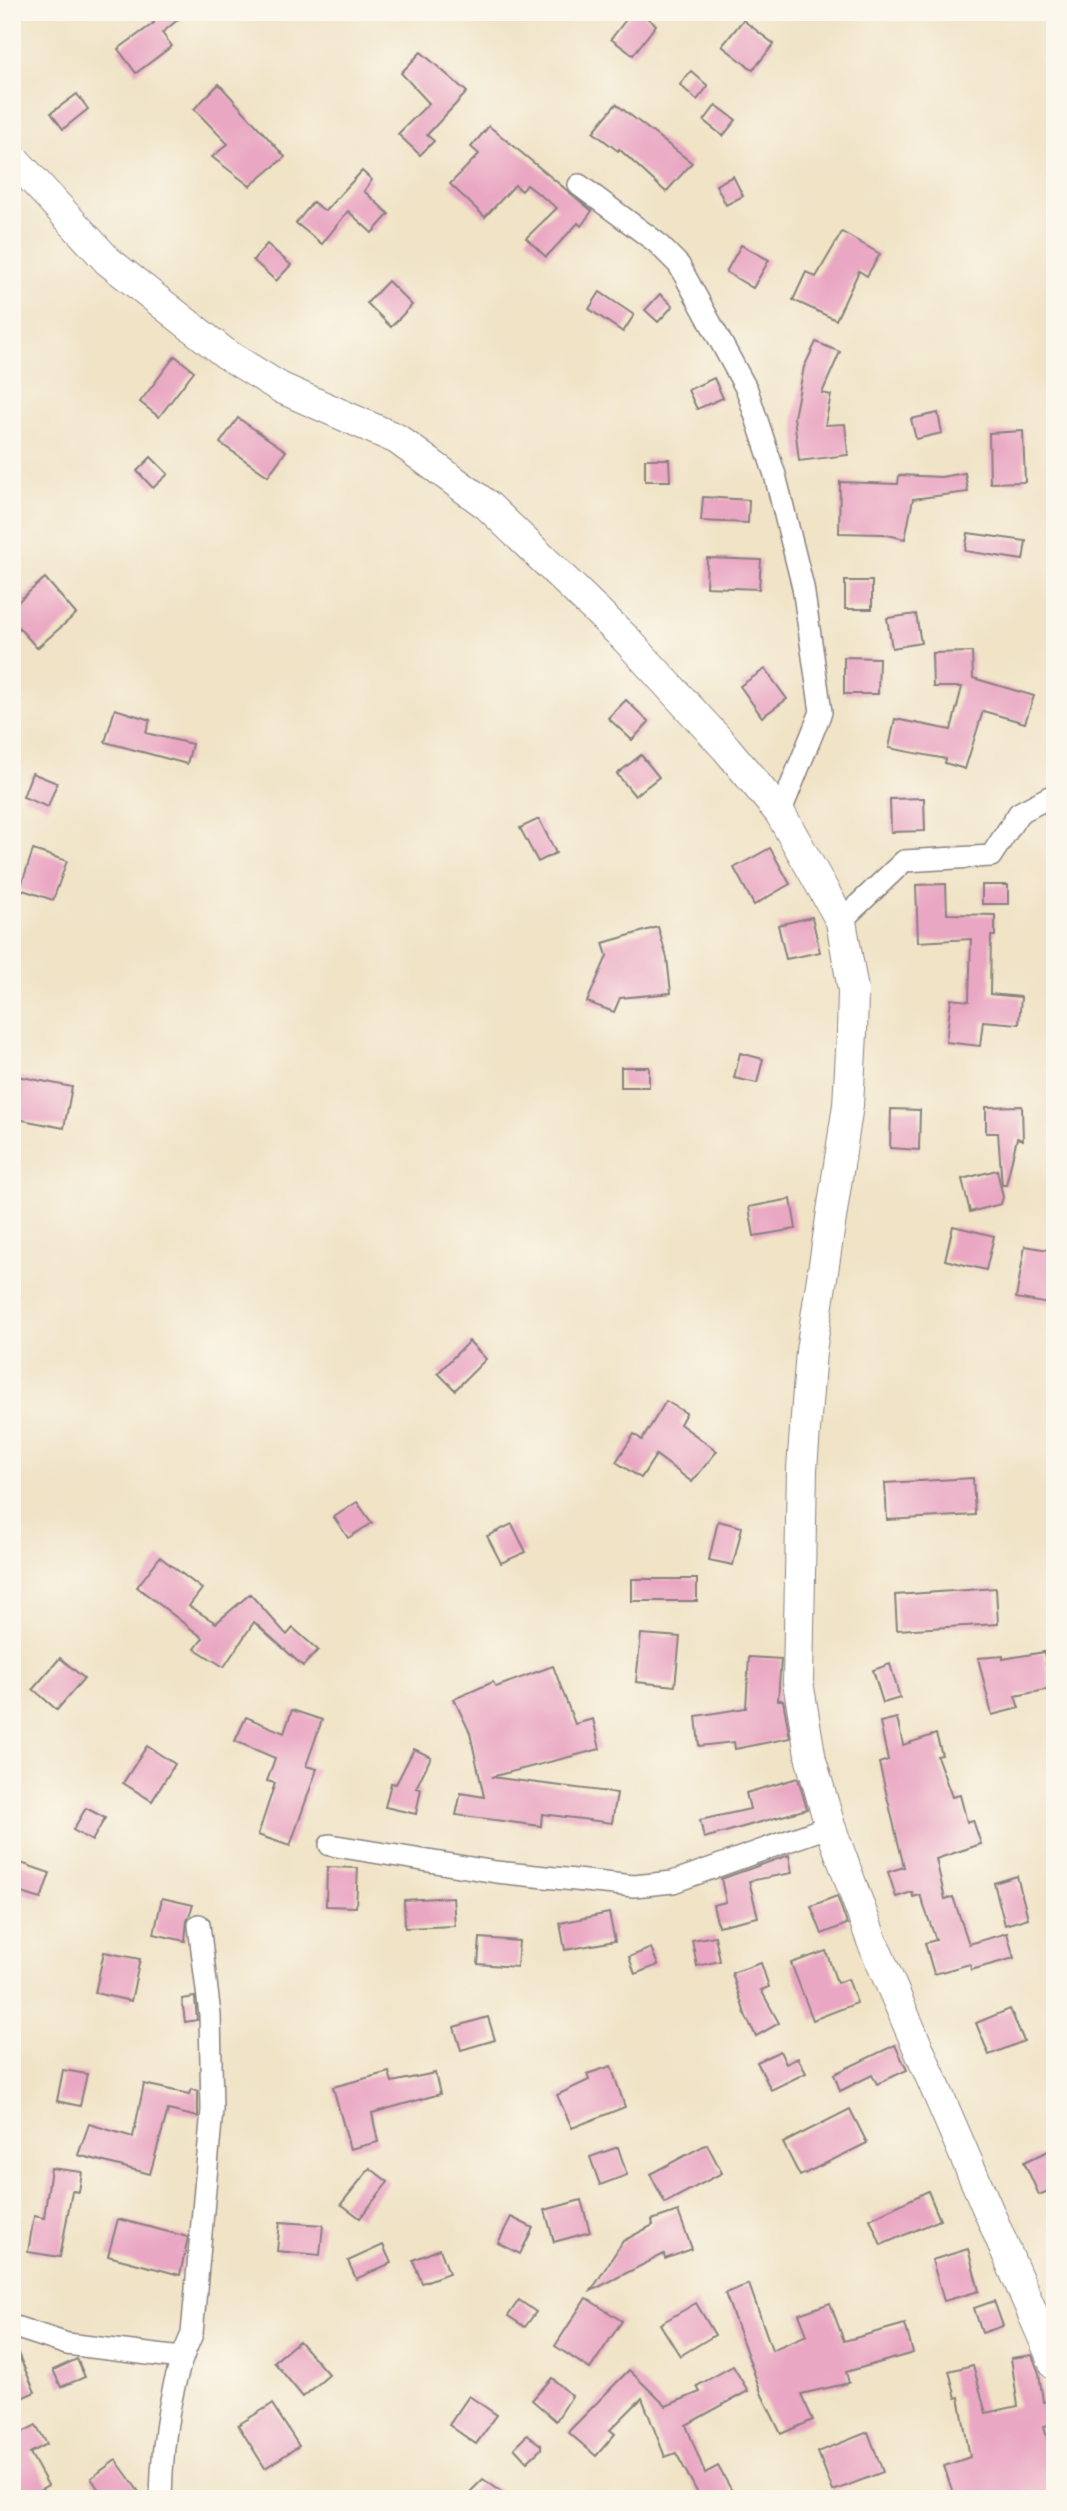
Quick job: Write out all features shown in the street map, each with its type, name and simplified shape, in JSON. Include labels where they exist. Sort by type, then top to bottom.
[{"type":"main road","points":[[12,158],[108,261],[226,354],[281,388],[397,439],[488,505],[626,639],[726,748],[780,813],[841,921],[853,990],[848,1105],[811,1351],[802,1469],[798,1682],[811,1760],[830,1826],[907,2027],[996,2222],[1055,2365]]},
{"type":"street","points":[[579,185],[656,242],[679,265],[747,390],[775,475],[803,587],[821,712],[780,813]]},
{"type":"street","points":[[841,921],[904,861],[991,856],[1019,813],[1055,794]]},
{"type":"street","points":[[330,1845],[496,1872],[634,1886],[673,1882],[830,1826]]},
{"type":"street","points":[[161,2499],[162,2462],[181,2358],[192,2333],[212,2110],[210,2015],[199,1925]]},
{"type":"street","points":[[12,2326],[67,2344],[181,2358]]},
{"type":"building","points":[[145,12],[187,12],[162,33],[172,46],[136,73],[118,49],[154,23]]},
{"type":"building","points":[[632,12],[639,12],[656,25],[633,55],[611,39]]},
{"type":"building","points":[[743,20],[774,44],[753,70],[722,46]]},
{"type":"building","points":[[421,52],[467,92],[427,135],[434,141],[420,155],[398,134],[429,103],[401,73]]},
{"type":"building","points":[[691,71],[708,86],[697,100],[680,85]]},
{"type":"building","points":[[219,84],[285,157],[250,186],[212,157],[228,144],[194,109]]},
{"type":"building","points":[[77,94],[88,109],[63,129],[51,113]]},
{"type":"building","points":[[616,104],[692,163],[666,192],[619,149],[618,151],[593,132]]},
{"type":"building","points":[[716,105],[736,120],[723,136],[704,121]]},
{"type":"building","points":[[489,126],[592,211],[581,226],[578,223],[546,257],[526,238],[557,208],[527,185],[522,191],[515,185],[485,217],[450,184],[479,154],[471,147]]},
{"type":"building","points":[[362,171],[372,180],[364,191],[389,214],[372,233],[348,211],[322,244],[296,223],[313,202],[325,211]]},
{"type":"building","points":[[733,176],[743,196],[726,205],[716,185]]},
{"type":"building","points":[[842,232],[880,254],[867,276],[859,271],[836,320],[793,300],[806,272],[816,277]]},
{"type":"building","points":[[267,244],[291,265],[276,281],[253,260]]},
{"type":"building","points":[[741,245],[769,260],[753,288],[726,272]]},
{"type":"building","points":[[388,281],[412,305],[391,327],[367,303]]},
{"type":"building","points":[[600,292],[634,315],[623,332],[589,309]]},
{"type":"building","points":[[660,294],[673,306],[658,322],[645,310]]},
{"type":"building","points":[[816,342],[840,352],[822,393],[831,395],[825,425],[845,424],[848,455],[799,461],[794,417],[804,367]]},
{"type":"building","points":[[175,356],[194,371],[159,417],[140,402]]},
{"type":"building","points":[[714,378],[723,398],[697,409],[688,390]]},
{"type":"building","points":[[938,413],[942,433],[916,439],[911,419]]},
{"type":"building","points":[[238,418],[286,451],[268,476],[220,443]]},
{"type":"building","points":[[1023,431],[1025,482],[990,483],[989,433]]},
{"type":"building","points":[[151,457],[168,474],[153,488],[137,471]]},
{"type":"building","points":[[645,459],[669,459],[670,481],[645,481]]},
{"type":"building","points":[[965,473],[968,492],[913,499],[905,539],[883,534],[839,533],[840,482],[898,484],[899,475],[941,477]]},
{"type":"building","points":[[703,497],[749,500],[748,523],[701,521]]},
{"type":"building","points":[[968,533],[1026,541],[1023,560],[965,551]]},
{"type":"building","points":[[707,558],[761,560],[759,589],[706,587]]},
{"type":"building","points":[[45,578],[76,614],[37,648],[12,620],[12,607]]},
{"type":"building","points":[[845,581],[872,581],[872,609],[845,609]]},
{"type":"building","points":[[916,614],[921,643],[892,648],[887,618]]},
{"type":"building","points":[[972,652],[973,678],[1034,696],[1025,723],[983,711],[965,769],[945,763],[946,759],[889,748],[895,719],[951,730],[962,687],[933,687],[932,653]]},
{"type":"building","points":[[844,657],[879,658],[878,694],[844,694]]},
{"type":"building","points":[[765,669],[787,699],[762,717],[740,686]]},
{"type":"building","points":[[626,700],[649,722],[632,740],[608,718]]},
{"type":"building","points":[[115,709],[150,720],[146,733],[192,744],[187,764],[105,742]]},
{"type":"building","points":[[641,755],[659,777],[635,796],[617,774]]},
{"type":"building","points":[[32,773],[57,783],[48,807],[23,797]]},
{"type":"building","points":[[924,798],[925,831],[891,832],[890,799]]},
{"type":"building","points":[[539,819],[556,853],[538,862],[520,828]]},
{"type":"building","points":[[770,848],[790,884],[754,905],[734,868]]},
{"type":"building","points":[[33,850],[67,861],[53,900],[20,889]]},
{"type":"building","points":[[946,884],[947,914],[995,915],[995,936],[991,936],[990,994],[1021,997],[1019,1024],[983,1021],[980,1046],[946,1042],[951,999],[969,1001],[971,939],[918,942],[916,885]]},
{"type":"building","points":[[982,885],[1008,885],[1008,904],[982,904]]},
{"type":"building","points":[[812,917],[820,952],[786,959],[778,925]]},
{"type":"building","points":[[658,927],[667,958],[671,993],[620,998],[614,1012],[587,1002],[607,956],[603,943]]},
{"type":"building","points":[[740,1053],[763,1059],[757,1083],[734,1078]]},
{"type":"building","points":[[621,1067],[649,1067],[649,1087],[621,1087]]},
{"type":"building","points":[[12,1075],[72,1087],[64,1128],[12,1118]]},
{"type":"building","points":[[1022,1106],[1023,1140],[1017,1138],[1006,1185],[1002,1185],[998,1133],[986,1133],[986,1107]]},
{"type":"building","points":[[891,1109],[920,1110],[919,1150],[890,1148]]},
{"type":"building","points":[[997,1170],[1003,1197],[1001,1204],[970,1212],[962,1179]]},
{"type":"building","points":[[791,1199],[796,1229],[754,1236],[749,1207]]},
{"type":"building","points":[[953,1226],[994,1236],[986,1270],[945,1260]]},
{"type":"building","points":[[1025,1246],[1055,1251],[1055,1305],[1016,1298]]},
{"type":"building","points":[[469,1341],[486,1359],[455,1390],[438,1373]]},
{"type":"building","points":[[666,1401],[686,1413],[680,1424],[717,1451],[692,1482],[656,1455],[641,1478],[616,1462],[634,1434],[642,1440]]},
{"type":"building","points":[[973,1478],[975,1515],[887,1520],[885,1483]]},
{"type":"building","points":[[357,1502],[372,1523],[348,1538],[334,1517]]},
{"type":"building","points":[[718,1521],[742,1527],[733,1565],[709,1560]]},
{"type":"building","points":[[512,1524],[526,1552],[501,1563],[487,1536]]},
{"type":"building","points":[[160,1557],[202,1589],[189,1606],[216,1623],[250,1594],[287,1635],[293,1628],[318,1650],[303,1666],[254,1622],[224,1667],[195,1649],[203,1638],[137,1587]]},
{"type":"building","points":[[632,1579],[697,1579],[697,1601],[632,1601]]},
{"type":"building","points":[[996,1588],[998,1624],[897,1630],[895,1595]]},
{"type":"building","points":[[641,1634],[680,1637],[675,1686],[636,1682]]},
{"type":"building","points":[[1044,1652],[1051,1689],[1015,1696],[1019,1708],[992,1715],[978,1658],[1003,1656],[1003,1659]]},
{"type":"building","points":[[749,1657],[781,1659],[778,1700],[783,1700],[790,1738],[735,1749],[734,1742],[699,1746],[696,1716],[746,1708]]},
{"type":"building","points":[[60,1658],[84,1678],[57,1710],[33,1689]]},
{"type":"building","points":[[890,1664],[900,1698],[883,1703],[873,1670]]},
{"type":"building","points":[[553,1666],[575,1724],[593,1719],[600,1749],[491,1777],[617,1793],[612,1823],[542,1814],[541,1826],[456,1815],[461,1793],[484,1797],[470,1733],[454,1699],[493,1682],[496,1687]]},
{"type":"building","points":[[292,1710],[322,1720],[306,1766],[317,1769],[290,1846],[258,1835],[275,1783],[267,1781],[275,1758],[235,1741],[246,1717],[284,1733]]},
{"type":"building","points":[[897,1718],[903,1745],[936,1734],[942,1755],[937,1756],[952,1797],[960,1795],[967,1822],[973,1820],[981,1844],[936,1859],[945,1899],[953,1897],[969,1944],[1007,1933],[1014,1958],[971,1970],[970,1964],[934,1974],[925,1943],[936,1940],[920,1895],[913,1897],[912,1892],[896,1897],[888,1872],[904,1867],[879,1763],[888,1760],[880,1722]]},
{"type":"building","points":[[147,1746],[175,1764],[152,1801],[123,1783]]},
{"type":"building","points":[[414,1749],[431,1757],[416,1788],[421,1789],[416,1814],[385,1807],[391,1783],[396,1784]]},
{"type":"building","points":[[798,1778],[807,1809],[704,1838],[700,1820],[750,1809],[746,1793]]},
{"type":"building","points":[[86,1808],[105,1818],[92,1841],[73,1830]]},
{"type":"building","points":[[789,1855],[792,1873],[749,1881],[758,1917],[718,1926],[713,1905],[726,1902],[721,1879]]},
{"type":"building","points":[[12,1860],[50,1873],[41,1899],[12,1890]]},
{"type":"building","points":[[327,1867],[358,1868],[356,1907],[326,1906]]},
{"type":"building","points":[[1017,1876],[1028,1918],[1005,1925],[994,1883]]},
{"type":"building","points":[[837,1896],[847,1924],[822,1934],[811,1906]]},
{"type":"building","points":[[453,1897],[455,1926],[405,1928],[404,1900]]},
{"type":"building","points":[[162,1898],[193,1905],[187,1921],[185,1941],[154,1934]]},
{"type":"building","points":[[609,1913],[615,1941],[565,1950],[560,1923]]},
{"type":"building","points":[[715,1936],[720,1961],[697,1966],[692,1940]]},
{"type":"building","points":[[480,1938],[519,1941],[517,1967],[478,1964]]},
{"type":"building","points":[[651,1948],[658,1965],[635,1974],[629,1957]]},
{"type":"building","points":[[826,1951],[837,1983],[848,1979],[857,2003],[813,2020],[791,1963]]},
{"type":"building","points":[[104,1952],[140,1959],[131,2001],[95,1993]]},
{"type":"building","points":[[761,1963],[769,1987],[761,1990],[779,2023],[756,2036],[746,2017],[732,1973]]},
{"type":"building","points":[[195,1997],[197,2020],[185,2022],[182,1999]]},
{"type":"building","points":[[1010,2009],[1024,2041],[989,2055],[976,2023]]},
{"type":"building","points":[[488,2017],[495,2040],[461,2050],[454,2027]]},
{"type":"building","points":[[895,2045],[907,2070],[877,2084],[872,2075],[840,2091],[834,2074]]},
{"type":"building","points":[[780,2051],[786,2064],[798,2058],[806,2073],[771,2090],[757,2062]]},
{"type":"building","points":[[611,2066],[625,2107],[572,2128],[557,2095],[589,2080],[587,2074]]},
{"type":"building","points":[[63,2070],[87,2074],[80,2106],[57,2101]]},
{"type":"building","points":[[389,2072],[392,2082],[435,2073],[440,2094],[372,2113],[378,2142],[350,2149],[333,2087]]},
{"type":"building","points":[[144,2084],[189,2094],[191,2089],[198,2091],[198,2117],[168,2110],[150,2174],[78,2155],[89,2124],[133,2137]]},
{"type":"building","points":[[850,2109],[867,2143],[800,2176],[783,2143]]},
{"type":"building","points":[[707,2144],[722,2173],[665,2203],[650,2174]]},
{"type":"building","points":[[618,2147],[627,2175],[600,2185],[590,2157]]},
{"type":"building","points":[[1055,2148],[1055,2188],[1039,2195],[1024,2162]]},
{"type":"building","points":[[51,2168],[82,2172],[79,2192],[72,2191],[60,2257],[28,2252],[34,2216],[44,2218]]},
{"type":"building","points":[[370,2168],[388,2182],[360,2218],[341,2204]]},
{"type":"building","points":[[928,2191],[940,2220],[881,2245],[870,2219]]},
{"type":"building","points":[[581,2200],[590,2232],[554,2242],[545,2210]]},
{"type":"building","points":[[678,2211],[692,2249],[665,2259],[664,2254],[591,2291],[623,2241],[653,2225],[652,2220]]},
{"type":"building","points":[[511,2217],[533,2228],[520,2254],[498,2243]]},
{"type":"building","points":[[118,2219],[188,2237],[180,2275],[108,2256]]},
{"type":"building","points":[[280,2222],[323,2225],[320,2255],[277,2251]]},
{"type":"building","points":[[383,2245],[391,2263],[356,2279],[348,2261]]},
{"type":"building","points":[[440,2249],[449,2273],[422,2283],[413,2260]]},
{"type":"building","points":[[968,2249],[979,2291],[944,2301],[932,2260]]},
{"type":"building","points":[[749,2284],[772,2350],[807,2335],[799,2314],[830,2303],[844,2341],[905,2324],[913,2353],[846,2372],[849,2383],[801,2394],[813,2420],[781,2434],[762,2395],[725,2293]]},
{"type":"building","points":[[586,2298],[622,2321],[590,2369],[555,2346]]},
{"type":"building","points":[[519,2300],[536,2312],[525,2327],[508,2316]]},
{"type":"building","points":[[994,2301],[1003,2326],[982,2333],[974,2308]]},
{"type":"building","points":[[696,2303],[715,2335],[680,2356],[660,2324]]},
{"type":"building","points":[[12,2340],[35,2392],[17,2400],[12,2388]]},
{"type":"building","points":[[299,2341],[329,2375],[303,2397],[274,2362]]},
{"type":"building","points":[[1032,2355],[1039,2373],[1043,2402],[1055,2399],[1055,2424],[1044,2426],[1055,2471],[1055,2499],[955,2499],[944,2466],[970,2457],[959,2397],[956,2398],[949,2371],[973,2365],[986,2413],[1018,2406],[1011,2358]]},
{"type":"building","points":[[77,2359],[85,2377],[61,2387],[53,2370]]},
{"type":"building","points":[[733,2366],[748,2391],[686,2425],[705,2473],[718,2466],[732,2491],[718,2499],[701,2499],[676,2453],[665,2457],[642,2398],[610,2430],[615,2434],[596,2456],[568,2432],[629,2370],[666,2406],[700,2392],[697,2386]]},
{"type":"building","points":[[552,2378],[572,2396],[556,2421],[532,2400]]},
{"type":"building","points":[[469,2396],[497,2415],[476,2444],[449,2425]]},
{"type":"building","points":[[272,2404],[299,2446],[265,2468],[238,2425]]},
{"type":"building","points":[[12,2422],[19,2434],[36,2425],[47,2444],[30,2453],[48,2485],[23,2499],[12,2480]]},
{"type":"building","points":[[868,2432],[883,2472],[833,2491],[818,2452]]},
{"type":"building","points":[[527,2435],[541,2445],[541,2449],[527,2462],[514,2448]]},
{"type":"building","points":[[116,2460],[144,2499],[105,2499],[91,2478]]},
{"type":"building","points":[[483,2479],[512,2499],[463,2499]]}]
